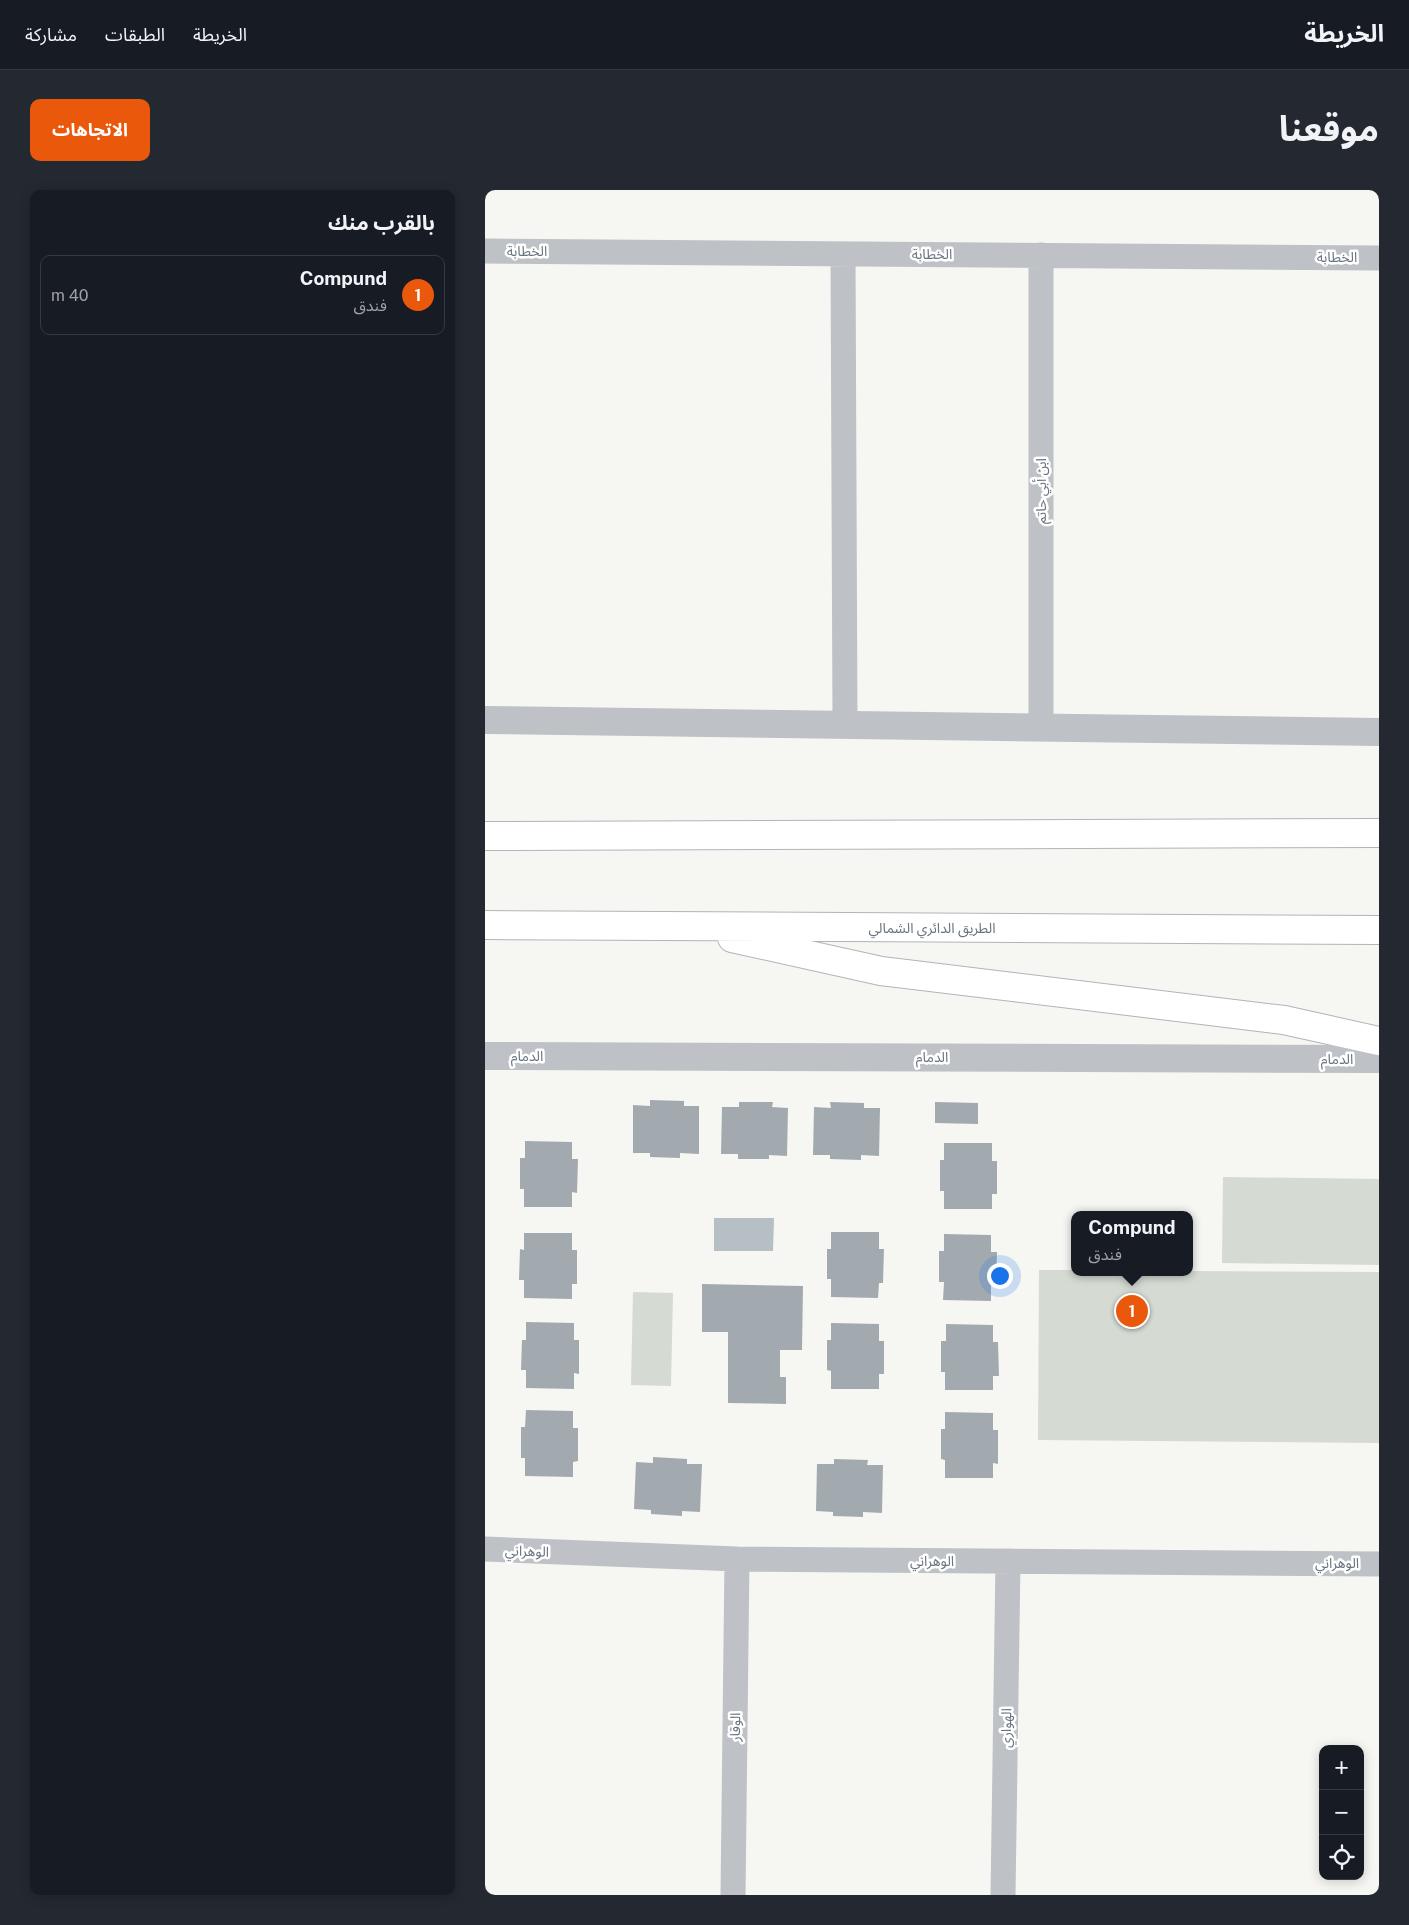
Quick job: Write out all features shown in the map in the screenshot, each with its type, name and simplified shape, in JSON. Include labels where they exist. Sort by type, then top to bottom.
[{"type":"highway","points":[[492,836],[1379,833]]},
{"type":"highway","name":"الطريق الدائري الشمالي","points":[[485,926],[1379,930]]},
{"type":"highway","points":[[677,926],[881,971],[1284,1020],[1379,1041]]},
{"type":"street","name":"الخطابة","points":[[485,251],[1379,258]]},
{"type":"street","points":[[843,254],[845,725]]},
{"type":"street","name":"ابن أبي حاتم","points":[[1041,255],[1041,728]]},
{"type":"street","points":[[485,720],[1379,732]]},
{"type":"street","name":"الدمام","points":[[485,1056],[1379,1059]]},
{"type":"street","name":"الوهراني","points":[[485,1549],[737,1559],[1379,1564]]},
{"type":"street","name":"الوقار","points":[[733,1895],[737,1559]]},
{"type":"street","name":"الهواري","points":[[1003,1895],[1008,1561]]},
{"type":"shaded area","points":[[1223,1177],[1379,1179],[1379,1265],[1222,1263]]},
{"type":"shaded area","points":[[714,1218],[774,1218],[773,1251],[714,1251]]},
{"type":"shaded area","points":[[1039,1270],[1071,1270],[1071,1276],[1193,1276],[1193,1271],[1379,1272],[1379,1443],[1038,1440]]},
{"type":"shaded area","points":[[633,1292],[673,1293],[671,1386],[631,1385]]},
{"type":"building","points":[[650,1100],[684,1101],[684,1106],[699,1106],[699,1154],[680,1153],[680,1158],[650,1157],[650,1153],[633,1153],[633,1105],[650,1106]]},
{"type":"building","points":[[739,1102],[773,1102],[772,1107],[788,1108],[787,1156],[769,1155],[769,1159],[738,1159],[738,1154],[721,1154],[722,1107],[739,1107]]},
{"type":"building","points":[[830,1102],[864,1103],[864,1108],[880,1108],[879,1156],[861,1155],[861,1160],[830,1159],[830,1155],[813,1155],[814,1107],[831,1108]]},
{"type":"building","points":[[935,1102],[978,1103],[978,1124],[935,1123]]},
{"type":"building","points":[[525,1141],[572,1142],[572,1159],[578,1159],[577,1193],[572,1192],[572,1207],[524,1207],[524,1189],[520,1189],[520,1158],[525,1158]]},
{"type":"building","points":[[944,1143],[992,1143],[992,1161],[997,1161],[997,1194],[992,1194],[992,1209],[944,1209],[944,1191],[940,1191],[940,1160],[944,1160]]},
{"type":"building","points":[[831,1232],[879,1232],[879,1249],[884,1249],[883,1283],[879,1283],[878,1298],[831,1297],[831,1279],[827,1279],[827,1249],[831,1249]]},
{"type":"building","points":[[524,1233],[572,1233],[572,1250],[577,1250],[577,1284],[572,1284],[572,1299],[524,1298],[524,1280],[519,1280],[520,1249],[524,1250]]},
{"type":"building","points":[[944,1234],[991,1235],[991,1252],[997,1252],[996,1286],[991,1285],[991,1301],[943,1300],[944,1282],[939,1282],[939,1251],[944,1251]]},
{"type":"building","points":[[702,1284],[803,1286],[802,1350],[780,1350],[780,1377],[786,1377],[786,1404],[728,1403],[728,1332],[702,1332]]},
{"type":"building","points":[[526,1322],[574,1323],[574,1340],[579,1340],[579,1374],[574,1373],[574,1389],[526,1388],[526,1370],[521,1370],[522,1340],[526,1340]]},
{"type":"building","points":[[831,1323],[879,1324],[879,1341],[884,1341],[884,1374],[879,1374],[879,1389],[831,1389],[831,1371],[827,1370],[827,1340],[831,1340]]},
{"type":"building","points":[[946,1324],[993,1325],[993,1342],[998,1342],[999,1376],[993,1376],[993,1390],[945,1390],[945,1372],[941,1372],[941,1341],[946,1341]]},
{"type":"building","points":[[526,1410],[573,1411],[573,1428],[578,1428],[578,1461],[573,1462],[573,1477],[525,1476],[525,1458],[521,1458],[521,1427],[525,1427]]},
{"type":"building","points":[[945,1412],[993,1413],[993,1430],[998,1430],[998,1464],[993,1463],[993,1478],[945,1478],[945,1460],[941,1459],[941,1429],[945,1429]]},
{"type":"building","points":[[653,1457],[687,1459],[687,1464],[702,1464],[700,1512],[682,1511],[682,1516],[651,1514],[651,1510],[634,1509],[636,1462],[653,1463]]},
{"type":"building","points":[[834,1459],[868,1460],[867,1465],[883,1465],[882,1513],[863,1512],[863,1517],[833,1516],[833,1512],[816,1511],[817,1464],[834,1464]]},
{"type":"place","name":"Compund","points":[[1132,1311]]}]
